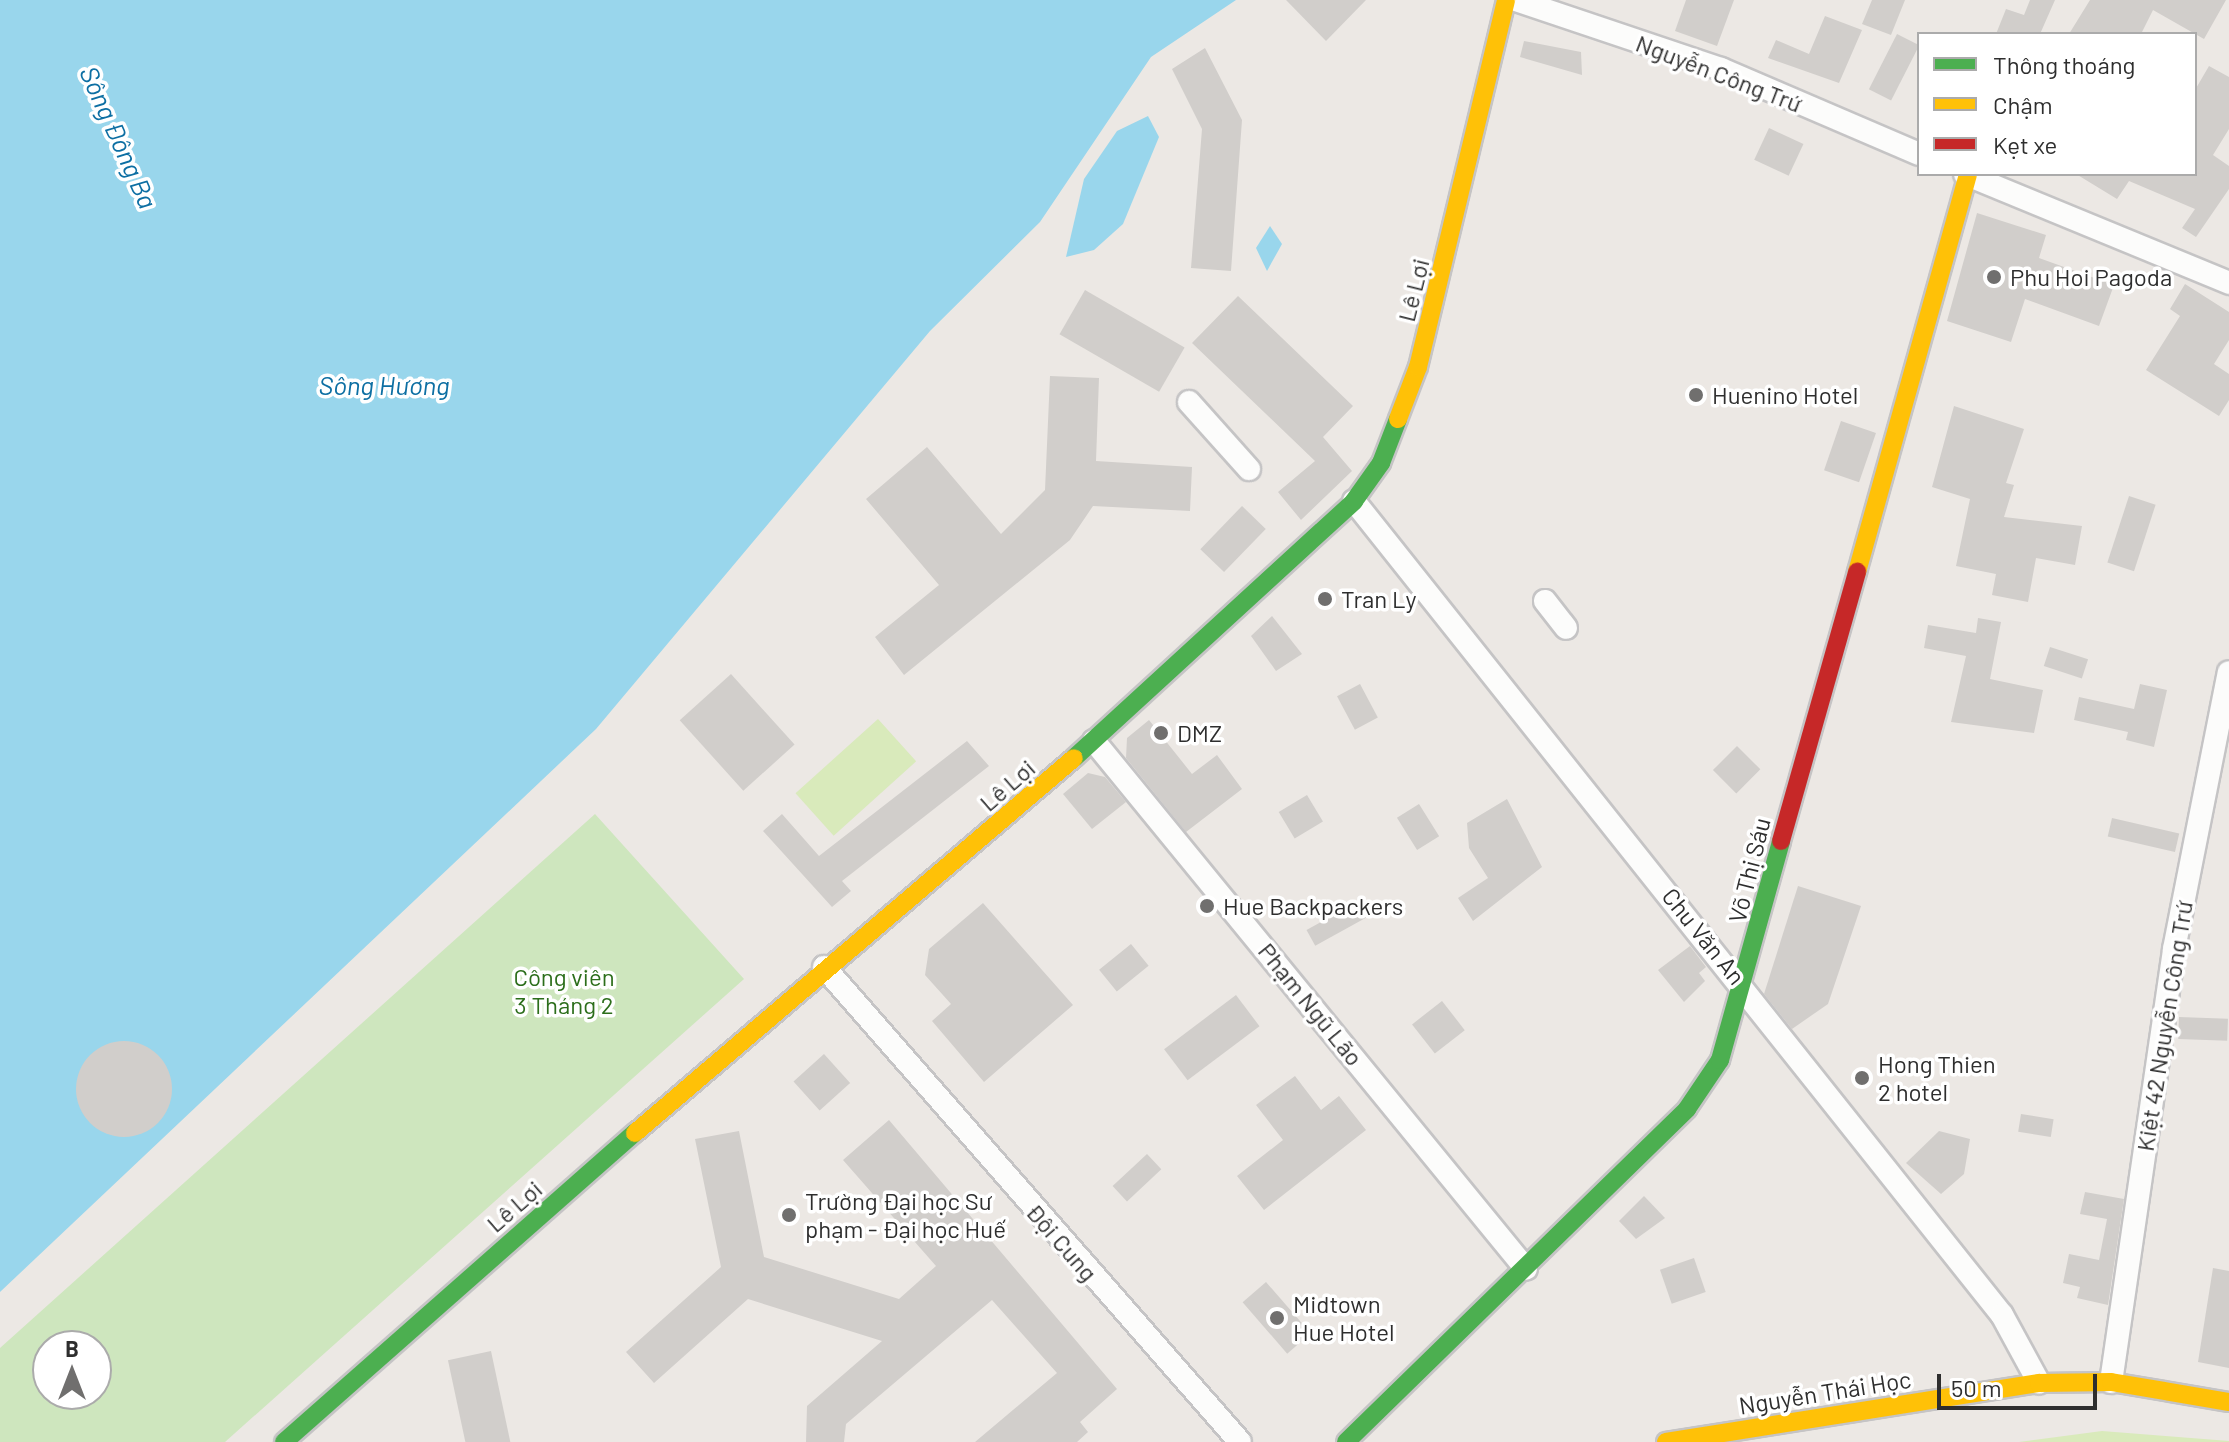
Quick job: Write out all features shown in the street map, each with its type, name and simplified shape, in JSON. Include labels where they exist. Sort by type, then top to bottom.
[{"type":"street","name":"Lê Lợi","points":[[284,1442],[824,967],[1094,741],[1354,501],[1381,463],[1418,367],[1506,0]]},
{"type":"street","name":"Nguyễn Công Trứ","points":[[1516,0],[1721,69],[1917,153]]},
{"type":"street","name":"Võ Thị Sáu","points":[[1346,1442],[1687,1109],[1720,1060],[1744,985],[1966,176]]},
{"type":"street","points":[[1968,176],[2229,283]]},
{"type":"street","points":[[1189,402],[1249,469]]},
{"type":"street","name":"Chu Văn An","points":[[1354,501],[1744,985],[1834,1110],[2002,1315],[2039,1383]]},
{"type":"street","points":[[1545,601],[1566,628]]},
{"type":"street","name":"Kiệt 42 Nguyễn Công Trứ","points":[[2111,1382],[2174,949],[2229,672]]},
{"type":"street","name":"Phạm Ngũ Lão","points":[[1094,741],[1526,1269]]},
{"type":"street","name":"Đội Cung","points":[[824,967],[1240,1442]]},
{"type":"street","name":"Nguyễn Thái Học","points":[[1666,1442],[2039,1383],[2111,1382],[2229,1402]]},
{"type":"green space","points":[[878,719],[916,761],[834,836],[796,793]]},
{"type":"green space","name":"Công viên 3 Tháng 2","points":[[595,814],[744,979],[225,1442],[0,1442],[0,1348]]},
{"type":"green space","points":[[2102,1431],[2229,1441],[2229,1442],[2019,1442]]},
{"type":"water","name":"Sông Hương","points":[[0,0],[1236,0],[1151,57],[1040,222],[930,331],[596,729],[0,1292]]},
{"type":"water","points":[[1148,116],[1159,137],[1123,224],[1094,250],[1066,257],[1084,179],[1117,131]]},
{"type":"water","points":[[1270,226],[1282,244],[1267,271],[1256,248]]},
{"type":"building","points":[[1286,0],[1366,0],[1326,41]]},
{"type":"building","points":[[1686,0],[1734,0],[1717,46],[1675,31]]},
{"type":"building","points":[[1872,0],[1905,0],[1891,35],[1862,24]]},
{"type":"building","points":[[2030,0],[2055,0],[2041,32],[1997,32],[2006,9],[2024,15]]},
{"type":"building","points":[[2090,0],[2226,0],[2204,39],[2197,32],[2153,10],[2142,32],[2070,32]]},
{"type":"building","points":[[1825,16],[1862,30],[1839,83],[1768,58],[1776,40],[1809,54]]},
{"type":"building","points":[[1897,34],[1917,44],[1891,101],[1869,89]]},
{"type":"building","points":[[1524,41],[1581,52],[1582,75],[1520,57]]},
{"type":"building","points":[[1205,48],[1242,120],[1231,271],[1191,268],[1202,129],[1172,69]]},
{"type":"building","points":[[2209,66],[2229,77],[2229,129],[2213,155],[2229,166],[2229,189],[2196,237],[2182,228],[2195,209],[2129,181],[2117,199],[2079,176],[2197,176],[2197,87]]},
{"type":"building","points":[[1769,128],[1803,144],[1789,176],[1754,160]]},
{"type":"building","name":"Phu Hoi Pagoda","points":[[1977,213],[2046,235],[2039,258],[2114,285],[2099,326],[2025,299],[2011,342],[1947,321]]},
{"type":"building","points":[[2185,284],[2229,312],[2229,340],[2214,364],[2229,374],[2229,400],[2219,416],[2146,370],[2180,316],[2170,309]]},
{"type":"building","points":[[1085,290],[1185,348],[1159,392],[1060,334]]},
{"type":"building","points":[[1238,296],[1353,406],[1323,437],[1352,471],[1301,520],[1278,492],[1315,461],[1192,343]]},
{"type":"building","points":[[1050,376],[1099,378],[1096,461],[1192,467],[1190,511],[1093,506],[1070,540],[904,675],[875,637],[939,585],[866,499],[927,447],[1001,534],[1045,490]]},
{"type":"building","points":[[1954,406],[2024,429],[2006,483],[2014,485],[2004,517],[2082,526],[2075,565],[2036,558],[2028,602],[1992,595],[1996,574],[1956,566],[1970,499],[1932,487]]},
{"type":"building","points":[[1841,421],[1876,433],[1859,482],[1824,470]]},
{"type":"building","points":[[2129,496],[2156,505],[2134,571],[2107,563]]},
{"type":"building","points":[[1242,506],[1266,529],[1224,572],[1200,549]]},
{"type":"building","points":[[1272,616],[1302,654],[1276,671],[1251,636]]},
{"type":"building","points":[[1978,618],[2001,622],[1990,679],[2043,690],[2034,733],[1951,722],[1966,656],[1924,648],[1928,625],[1976,633]]},
{"type":"building","points":[[2050,647],[2088,659],[2082,678],[2044,666]]},
{"type":"building","points":[[731,674],[795,745],[743,791],[680,720]]},
{"type":"building","points":[[1360,684],[1378,718],[1355,730],[1337,696]]},
{"type":"building","points":[[2140,684],[2167,690],[2154,747],[2126,740],[2128,732],[2074,720],[2079,697],[2134,709]]},
{"type":"building","points":[[1149,720],[1192,774],[1217,755],[1242,789],[1186,832],[1126,758],[1127,738]]},
{"type":"building","points":[[967,741],[989,766],[842,881],[851,891],[832,907],[763,831],[782,814],[819,856]]},
{"type":"building","points":[[1737,746],[1760,769],[1736,793],[1713,770]]},
{"type":"building","points":[[1088,773],[1105,777],[1126,802],[1092,829],[1063,794]]},
{"type":"building","points":[[1307,795],[1323,822],[1295,839],[1279,812]]},
{"type":"building","points":[[1507,799],[1542,867],[1473,921],[1458,898],[1488,878],[1469,848],[1467,823]]},
{"type":"building","points":[[1419,804],[1439,836],[1417,850],[1397,818]]},
{"type":"building","points":[[2112,818],[2179,834],[2175,852],[2108,837]]},
{"type":"building","points":[[1798,886],[1861,906],[1828,1004],[1792,1029],[1764,994]]},
{"type":"building","points":[[1359,901],[1368,917],[1315,946],[1307,930]]},
{"type":"building","points":[[983,903],[1073,1005],[984,1082],[932,1021],[951,1004],[925,975],[929,949]]},
{"type":"building","points":[[1131,944],[1149,966],[1117,992],[1099,970]]},
{"type":"building","points":[[1690,946],[1706,967],[1699,973],[1705,981],[1684,1002],[1658,970]]},
{"type":"building","points":[[1236,995],[1259,1026],[1188,1080],[1164,1049]]},
{"type":"building","points":[[1442,1001],[1465,1030],[1435,1054],[1412,1024]]},
{"type":"building","points":[[2179,1017],[2228,1019],[2227,1041],[2178,1039]]},
{"type":"building","points":[[124,1041],[142,1044],[158,1055],[169,1071],[172,1089],[169,1107],[158,1123],[142,1134],[124,1137],[106,1134],[90,1123],[79,1107],[76,1089],[79,1071],[90,1055],[106,1044]]},
{"type":"building","points":[[824,1054],[850,1083],[820,1110],[794,1081]]},
{"type":"building","points":[[1295,1076],[1321,1110],[1339,1096],[1366,1130],[1264,1210],[1237,1176],[1283,1140],[1256,1105]]},
{"type":"building","points":[[2021,1114],[2054,1119],[2051,1137],[2018,1132]]},
{"type":"building","points":[[889,1120],[1117,1389],[1080,1422],[1088,1432],[1077,1442],[975,1442],[1057,1373],[992,1300],[846,1424],[844,1442],[806,1442],[807,1406],[882,1341],[748,1299],[654,1383],[626,1352],[721,1267],[695,1139],[739,1131],[764,1257],[899,1299],[936,1266],[843,1160]]},
{"type":"building","points":[[1939,1131],[1970,1139],[1964,1174],[1941,1194],[1906,1163]]},
{"type":"building","points":[[1147,1154],[1161,1169],[1127,1201],[1113,1186]]},
{"type":"building","points":[[2085,1192],[2124,1199],[2108,1305],[2077,1298],[2080,1287],[2063,1283],[2069,1254],[2099,1260],[2107,1219],[2080,1214]]},
{"type":"building","points":[[1644,1196],[1665,1218],[1636,1239],[1619,1221]]},
{"type":"building","points":[[1694,1258],[1706,1292],[1672,1304],[1660,1270]]},
{"type":"building","points":[[2213,1268],[2229,1271],[2229,1368],[2198,1362]]},
{"type":"building","name":"Midtown Hue Hotel","points":[[1266,1282],[1311,1333],[1287,1354],[1243,1302]]},
{"type":"building","points":[[491,1351],[510,1442],[465,1442],[448,1360]]},
{"type":"traffic: fast","points":[[1074,758],[1354,501],[1381,463],[1398,419]]},
{"type":"traffic: fast","points":[[1346,1442],[1687,1109],[1720,1060],[1781,841]]},
{"type":"traffic: fast","points":[[284,1442],[635,1133]]},
{"type":"traffic: slow","points":[[1398,419],[1418,367],[1506,0]]},
{"type":"traffic: slow","points":[[1857,572],[1968,176]]},
{"type":"traffic: slow","points":[[635,1133],[1074,758]]},
{"type":"traffic: slow","points":[[1666,1442],[2039,1383],[2111,1382],[2229,1402]]},
{"type":"traffic: jam","points":[[1781,841],[1857,572]]},
{"type":"place","name":"Phu Hoi Pagoda","points":[[1994,277]]},
{"type":"place","name":"Huenino Hotel","points":[[1696,395]]},
{"type":"place","name":"Tran Ly","points":[[1325,599]]},
{"type":"place","name":"DMZ","points":[[1161,733]]},
{"type":"place","name":"Hue Backpackers","points":[[1207,906]]},
{"type":"place","name":"Hong Thien 2 hotel","points":[[1862,1078]]},
{"type":"place","name":"Trường Đại học Sư phạm - Đại học Huế","points":[[789,1215]]},
{"type":"place","name":"Midtown Hue Hotel","points":[[1277,1318]]},
{"type":"water label","name":"Sông Đông Ba","points":[[119,137]]}]
